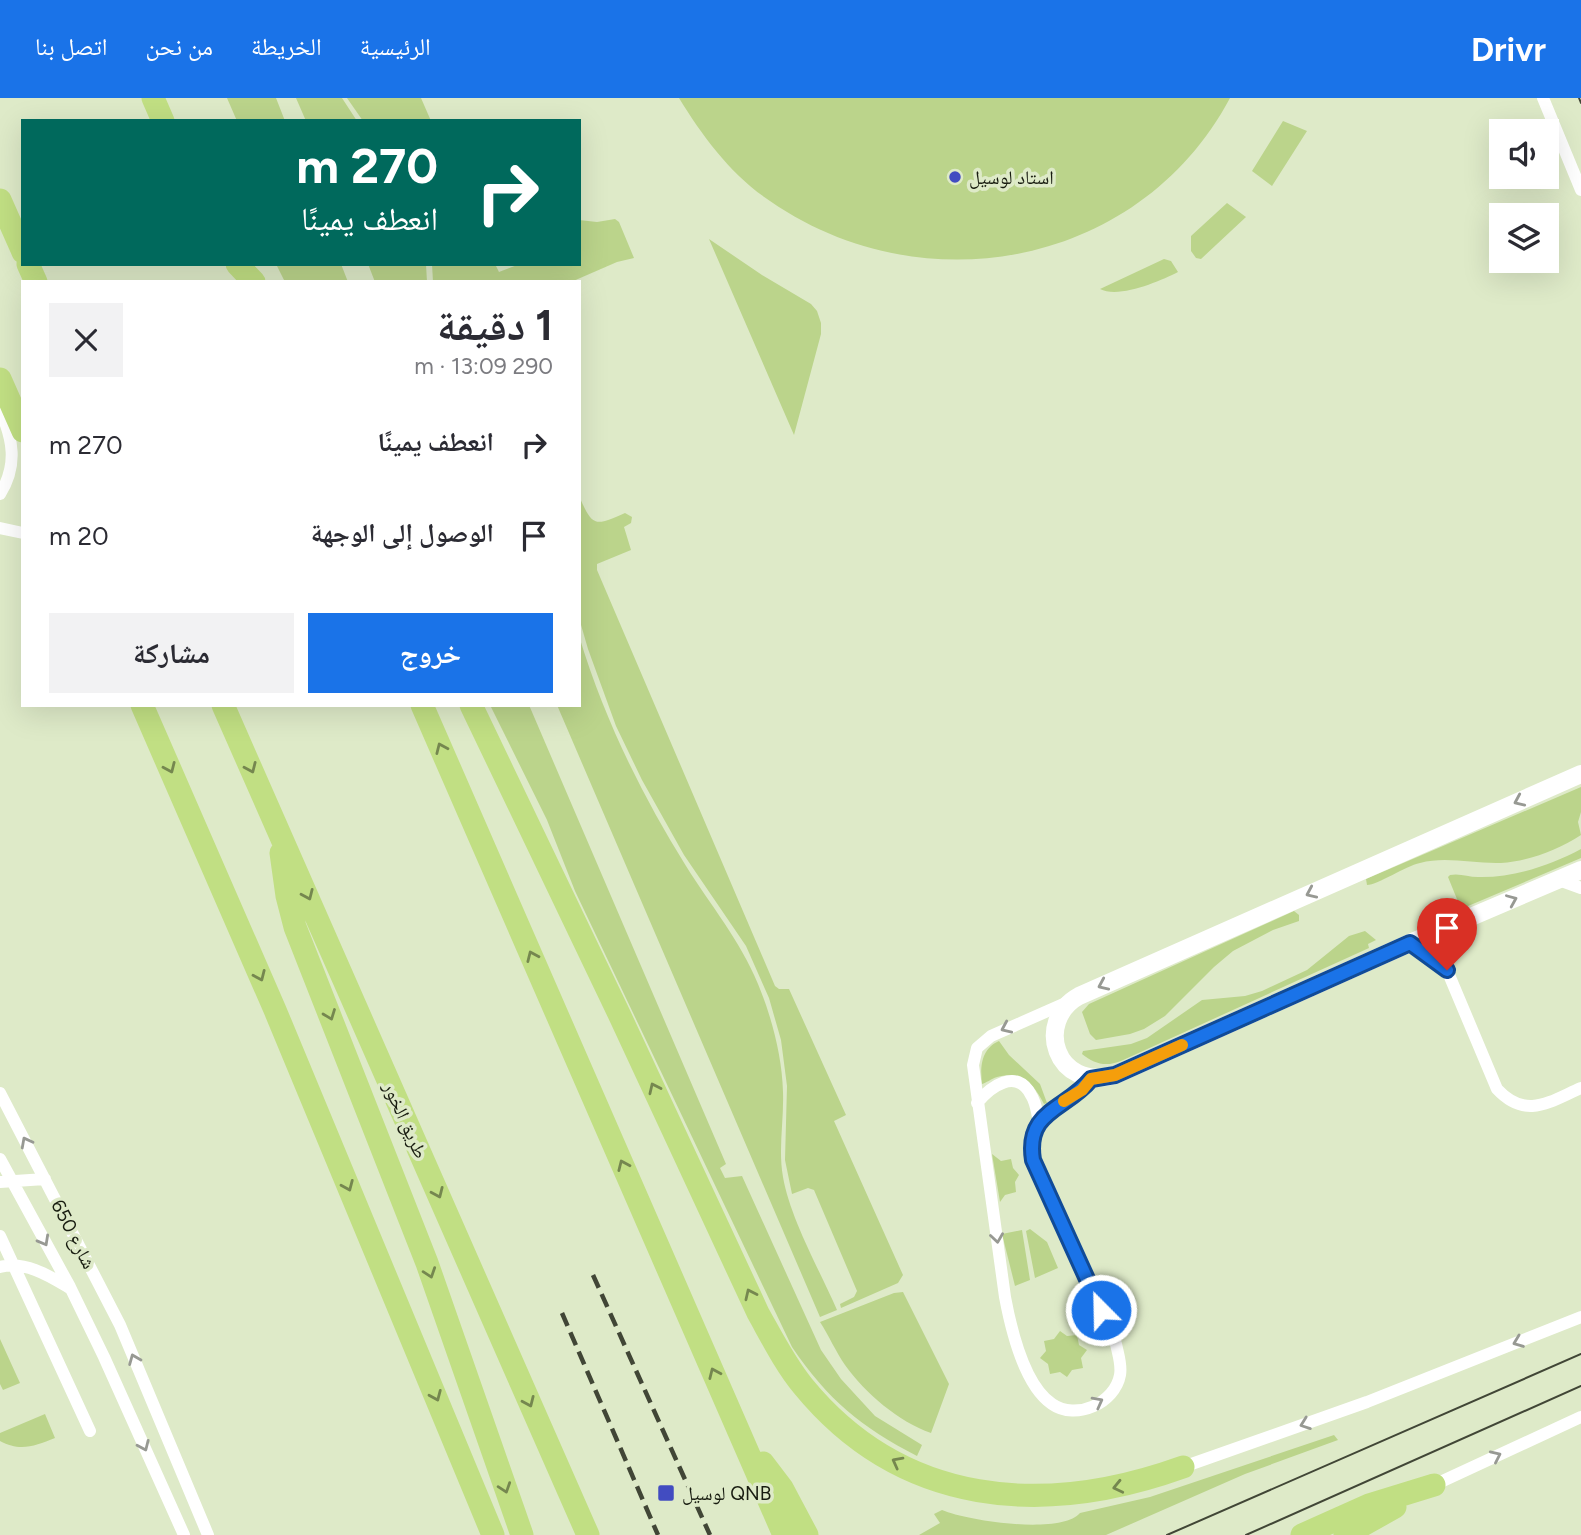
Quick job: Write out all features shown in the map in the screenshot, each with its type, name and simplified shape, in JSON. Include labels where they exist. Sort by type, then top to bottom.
[{"type":"highway","points":[[153,98],[162,119]]},
{"type":"highway","points":[[0,200],[21,247]]},
{"type":"highway","points":[[239,266],[252,280]]},
{"type":"highway","points":[[0,379],[21,426]]},
{"type":"highway","points":[[143,707],[275,1010],[494,1535]]},
{"type":"highway","name":"طريق الخور","points":[[224,707],[588,1535]]},
{"type":"highway","points":[[423,707],[784,1535]]},
{"type":"highway","points":[[472,707],[758,1313],[802,1385],[830,1415],[862,1442],[898,1464],[959,1488],[1035,1496],[1085,1493],[1147,1480],[1183,1467]]},
{"type":"highway","points":[[280,832],[282,864],[295,927],[427,1263],[522,1535]]},
{"type":"highway","points":[[742,1436],[782,1488],[807,1535]]},
{"type":"highway","points":[[1302,1535],[1369,1504],[1434,1485]]},
{"type":"highway","points":[[1345,1535],[1434,1485]]},
{"type":"street","points":[[1543,98],[1581,190]]},
{"type":"street","points":[[0,410],[12,443],[9,475],[0,494]]},
{"type":"street","points":[[0,528],[21,533]]},
{"type":"street","points":[[131,707],[156,737]]},
{"type":"street","points":[[1091,1079],[1082,1090],[1057,1105],[1039,1122],[1032,1137],[1033,1160],[1116,1344],[1121,1373],[1116,1388],[1106,1399],[1083,1409],[1061,1408],[1051,1403],[1037,1386],[1016,1343],[1005,1297],[977,1103],[973,1065],[977,1048],[1001,1030],[1581,774]]},
{"type":"street","points":[[1069,1002],[1056,1026],[1059,1055],[1071,1071],[1091,1079],[1115,1075],[1448,926],[1581,870]]},
{"type":"street","points":[[1559,880],[1581,888]]},
{"type":"street","points":[[1448,926],[1447,970],[1497,1089],[1508,1101],[1522,1107],[1537,1106],[1581,1088]]},
{"type":"street","points":[[1410,943],[1447,970]]},
{"type":"street","points":[[977,1103],[994,1085],[1001,1082],[1023,1085],[1032,1096],[1039,1122]]},
{"type":"street","name":"شارع 650","points":[[0,1093],[103,1289],[208,1535]]},
{"type":"street","points":[[0,1158],[6,1181],[70,1287],[184,1535]]},
{"type":"street","name":"شارع 650","points":[[6,1181],[46,1179]]},
{"type":"street","points":[[0,1236],[90,1431]]},
{"type":"street","name":"شارع 650","points":[[0,1268],[15,1266],[48,1275],[70,1287]]},
{"type":"street","points":[[1183,1467],[1367,1402],[1581,1317]]},
{"type":"street","points":[[1434,1485],[1581,1417]]},
{"type":"green space","points":[[227,98],[276,98],[284,119],[236,119]]},
{"type":"green space","points":[[296,98],[342,98],[356,119],[305,119]]},
{"type":"green space","points":[[347,98],[421,98],[430,119],[362,119]]},
{"type":"green space","name":"استاد لوسيل","points":[[679,98],[1230,98],[1191,155],[1142,200],[1085,233],[1024,253],[959,260],[894,253],[830,234],[770,201],[730,167]]},
{"type":"green space","points":[[1283,121],[1307,131],[1272,186],[1252,171]]},
{"type":"green space","points":[[1227,203],[1246,217],[1201,259],[1196,258],[1191,251],[1191,236]]},
{"type":"green space","points":[[615,219],[619,222],[634,258],[617,262],[576,280],[433,280],[432,266],[496,266],[499,272],[515,266],[581,266],[581,220],[597,222]]},
{"type":"green space","points":[[709,239],[811,304],[817,311],[821,334],[794,435]]},
{"type":"green space","points":[[1164,259],[1171,261],[1178,272],[1128,290],[1108,292],[1100,289]]},
{"type":"green space","points":[[277,266],[342,266],[347,280],[284,280]]},
{"type":"green space","points":[[369,266],[426,266],[427,280],[374,280]]},
{"type":"green space","points":[[581,500],[588,514],[596,521],[601,522],[625,513],[632,517],[631,523],[624,527],[631,550],[597,564],[597,570],[775,986],[789,989],[846,1115],[834,1121],[903,1275],[898,1283],[841,1308],[840,1304],[854,1297],[857,1291],[814,1190],[808,1188],[792,1194],[785,1160],[787,1086],[781,1040],[769,998],[746,946],[684,855],[642,780],[616,726],[581,625]]},
{"type":"green space","points":[[581,642],[612,726],[639,783],[686,866],[743,953],[763,997],[781,1065],[783,1177],[792,1210],[837,1310],[820,1317],[558,707],[581,707]]},
{"type":"green space","points":[[491,707],[530,707],[726,1164],[720,1168],[725,1178],[742,1176],[821,1350],[841,1379],[875,1416],[922,1445],[917,1456],[862,1423],[847,1410],[805,1366],[792,1347],[575,891],[547,820]]},
{"type":"green space","points":[[1581,787],[1581,812],[1578,822],[1581,835],[1553,850],[1522,860],[1501,863],[1430,861],[1367,885],[1366,879]]},
{"type":"green space","points":[[1581,849],[1581,858],[1461,909],[1448,877],[1457,874],[1492,877],[1518,873],[1545,865]]},
{"type":"green space","points":[[1294,911],[1299,915],[1299,921],[1273,930],[1233,951],[1165,1016],[1144,1029],[1096,1040],[1090,1034],[1082,1012],[1089,1004]]},
{"type":"green space","points":[[1365,931],[1376,940],[1368,944],[1369,948],[1121,1061],[1100,1063],[1082,1054],[1083,1051],[1131,1044],[1147,1038],[1202,1000],[1245,996],[1262,991],[1307,970],[1349,936]]},
{"type":"green space","points":[[999,1041],[1009,1055],[1040,1084],[1047,1103],[1044,1104],[1036,1090],[1020,1077],[1006,1075],[982,1084],[983,1059],[988,1049]]},
{"type":"green space","points":[[992,1154],[1001,1161],[1011,1159],[1013,1168],[1019,1175],[1015,1182],[1016,1192],[1005,1195],[1000,1202]]},
{"type":"green space","points":[[1030,1229],[1047,1242],[1058,1268],[1035,1278],[1026,1231]]},
{"type":"green space","points":[[1022,1230],[1030,1280],[1015,1286],[1002,1234]]},
{"type":"green space","points":[[903,1292],[949,1384],[931,1433],[895,1414],[862,1386],[845,1365],[820,1322],[894,1293]]},
{"type":"green space","points":[[1060,1331],[1067,1336],[1077,1335],[1079,1345],[1087,1350],[1081,1358],[1083,1368],[1072,1370],[1067,1377],[1060,1372],[1050,1374],[1048,1364],[1040,1358],[1046,1351],[1044,1341],[1054,1339]]},
{"type":"green space","points":[[0,1339],[20,1383],[3,1390],[0,1384]]},
{"type":"green space","points":[[45,1414],[55,1438],[21,1447],[0,1441],[0,1433]]},
{"type":"green space","points":[[1334,1435],[1338,1440],[1245,1474],[1106,1535],[919,1535],[940,1523],[934,1514],[942,1510],[992,1522],[1014,1524],[1035,1525],[1070,1520],[1080,1513],[1150,1497]]},
{"type":"tram line","points":[[1579,98],[1581,103]]},
{"type":"tram line","points":[[1167,1535],[1581,1354]]},
{"type":"tram line","points":[[1246,1535],[1581,1386]]},
{"type":"railway","points":[[593,1275],[710,1535]]},
{"type":"railway","points":[[562,1313],[658,1535]]},
{"type":"slow traffic","points":[[1064,1101],[1082,1090],[1091,1079],[1115,1075],[1182,1045]]},
{"type":"place","name":"استاد لوسيل","points":[[955,177]]},
{"type":"place","name":"لوسيل QNB","points":[[666,1493]]},
{"type":"route","points":[[1101,1310],[1033,1160],[1032,1137],[1039,1122],[1057,1105],[1082,1090],[1091,1079],[1115,1075],[1410,943],[1447,970]]}]
